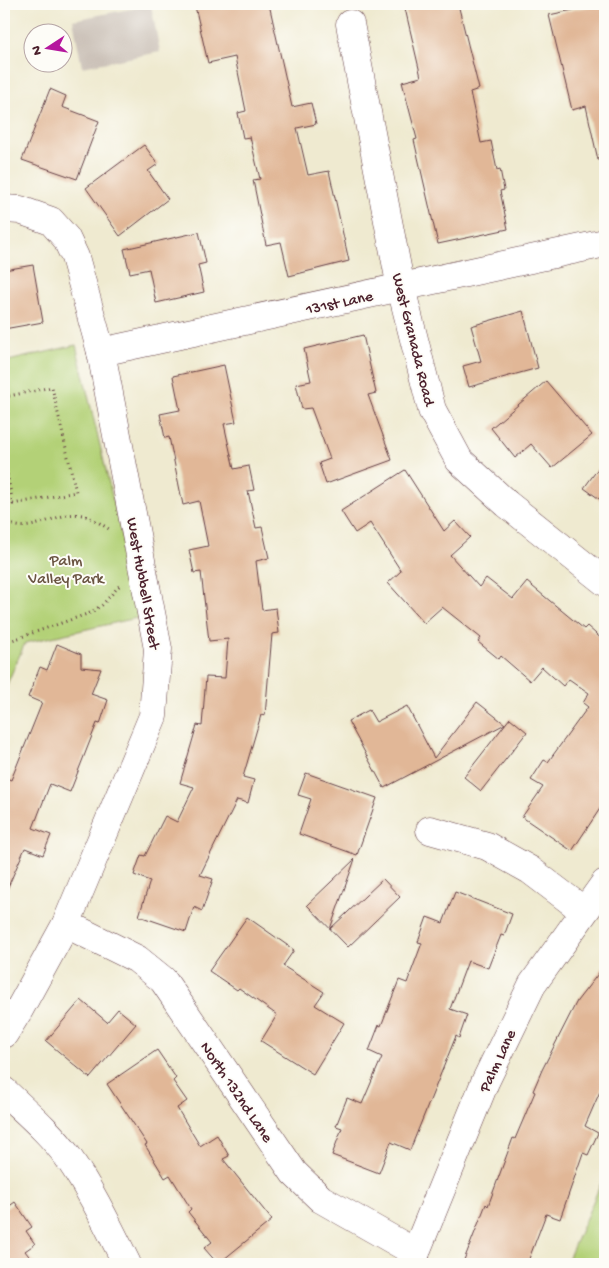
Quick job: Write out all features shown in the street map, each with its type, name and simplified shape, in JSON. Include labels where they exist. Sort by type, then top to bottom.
[{"type":"street","name":"West Granada Road","points":[[350,24],[401,288],[432,410],[459,460],[507,504],[605,582]]},
{"type":"street","name":"West Hubbell Street","points":[[4,209],[20,210],[51,221],[66,238],[74,257],[102,352],[158,649],[153,716],[66,924],[20,1010],[4,1034]]},
{"type":"street","name":"131st Lane","points":[[102,352],[605,243]]},
{"type":"street","points":[[430,830],[487,846],[530,870],[584,911]]},
{"type":"street","name":"Palm Lane","points":[[413,1258],[485,1082],[532,985],[605,883]]},
{"type":"street","name":"North 132nd Lane","points":[[66,924],[136,959],[163,980],[294,1173],[321,1200],[413,1258]]},
{"type":"street","points":[[4,1091],[40,1124],[68,1157],[110,1231],[126,1264]]},
{"type":"path","points":[[4,397],[52,387],[76,492],[13,504],[4,458]]},
{"type":"path","points":[[4,520],[20,527],[30,527],[66,515],[84,515],[112,531]]},
{"type":"path","points":[[4,643],[90,613],[116,592],[126,575]]},
{"type":"shaded area","points":[[151,5],[160,52],[82,67],[73,20]]},
{"type":"green space","name":"Palm Valley Park","points":[[76,345],[141,617],[25,643],[4,691],[4,362]]},
{"type":"green space","points":[[605,1174],[605,1264],[566,1264]]},
{"type":"building","points":[[206,4],[269,4],[292,107],[311,103],[316,124],[297,128],[308,175],[329,171],[349,261],[289,276],[281,242],[266,245],[253,180],[260,179],[250,137],[243,138],[238,113],[246,111],[235,57],[208,63],[195,6]]},
{"type":"building","points":[[404,4],[458,4],[479,89],[470,92],[481,143],[491,141],[497,170],[500,169],[504,190],[500,191],[508,229],[438,244],[414,140],[417,139],[402,82],[421,77]]},
{"type":"building","points":[[605,4],[605,159],[598,160],[586,106],[572,110],[549,15]]},
{"type":"building","points":[[50,89],[66,96],[62,107],[99,121],[77,179],[22,160]]},
{"type":"building","points":[[144,145],[158,164],[148,171],[168,199],[120,236],[86,188]]},
{"type":"building","points":[[199,232],[206,263],[198,265],[204,292],[156,303],[149,269],[130,273],[124,249]]},
{"type":"building","points":[[33,265],[43,322],[4,329],[4,270]]},
{"type":"building","points":[[523,311],[538,368],[469,387],[463,366],[481,361],[471,326]]},
{"type":"building","points":[[363,335],[376,393],[368,395],[392,460],[326,484],[319,463],[330,459],[311,408],[302,409],[296,384],[311,381],[304,349]]},
{"type":"building","points":[[224,365],[236,422],[224,424],[234,469],[249,466],[254,490],[248,491],[256,528],[262,527],[269,558],[256,561],[262,610],[276,608],[279,633],[272,634],[265,716],[261,715],[243,777],[254,780],[248,803],[237,800],[200,875],[213,879],[202,911],[194,907],[186,932],[139,916],[150,881],[134,875],[141,855],[145,856],[165,816],[177,822],[194,787],[180,783],[197,725],[202,726],[206,677],[225,678],[228,639],[209,641],[201,572],[194,573],[189,550],[208,546],[199,501],[183,505],[169,437],[165,438],[160,414],[180,410],[173,376]]},
{"type":"building","points":[[546,381],[592,435],[552,468],[531,444],[515,458],[491,428]]},
{"type":"building","points":[[605,459],[605,503],[584,488]]},
{"type":"building","points":[[405,470],[444,531],[455,521],[470,537],[450,555],[479,587],[486,578],[513,599],[527,582],[584,629],[587,626],[605,642],[605,801],[572,851],[522,817],[543,787],[531,780],[544,760],[548,762],[588,707],[583,703],[589,693],[569,679],[563,686],[542,667],[530,681],[501,656],[499,659],[478,642],[481,638],[442,607],[424,623],[388,583],[401,571],[370,523],[355,533],[341,511]]},
{"type":"building","points":[[57,644],[81,654],[81,667],[101,669],[91,694],[108,700],[100,724],[97,723],[70,792],[50,784],[33,828],[51,835],[43,855],[25,848],[4,896],[4,777],[11,780],[42,703],[28,697],[40,667],[47,670]]},
{"type":"building","points":[[477,702],[505,724],[384,788],[348,721],[369,710],[376,722],[407,706],[434,758]]},
{"type":"building","points":[[510,718],[527,732],[481,791],[464,777]]},
{"type":"building","points":[[306,773],[377,798],[357,855],[299,834],[311,799],[298,795]]},
{"type":"building","points":[[355,859],[330,929],[307,905]]},
{"type":"building","points":[[383,879],[400,897],[348,947],[330,929]]},
{"type":"building","points":[[455,892],[512,914],[504,936],[501,935],[488,968],[468,961],[450,1009],[467,1015],[459,1038],[456,1036],[410,1150],[391,1142],[379,1173],[332,1155],[342,1128],[336,1126],[347,1098],[362,1104],[382,1057],[369,1051],[399,980],[407,983],[422,943],[418,942],[427,917],[443,923]]},
{"type":"building","points":[[247,917],[294,950],[283,966],[324,992],[315,1005],[344,1023],[313,1074],[261,1041],[277,1015],[239,988],[237,990],[209,971]]},
{"type":"building","points":[[605,965],[605,1080],[585,1126],[598,1133],[588,1155],[583,1153],[560,1219],[546,1214],[527,1264],[477,1264],[464,1260],[486,1204],[488,1206],[513,1138],[515,1139],[535,1092],[533,1091],[542,1070],[577,1001]]},
{"type":"building","points":[[81,1000],[107,1022],[118,1009],[136,1024],[90,1078],[46,1041]]},
{"type":"building","points":[[157,1050],[176,1078],[173,1081],[187,1101],[177,1108],[200,1146],[217,1135],[229,1156],[223,1159],[272,1220],[218,1264],[204,1248],[212,1242],[188,1212],[191,1209],[170,1175],[165,1178],[145,1145],[147,1144],[107,1084]]},
{"type":"building","points":[[15,1202],[32,1227],[26,1231],[35,1244],[25,1251],[35,1264],[4,1264],[4,1210]]}]
